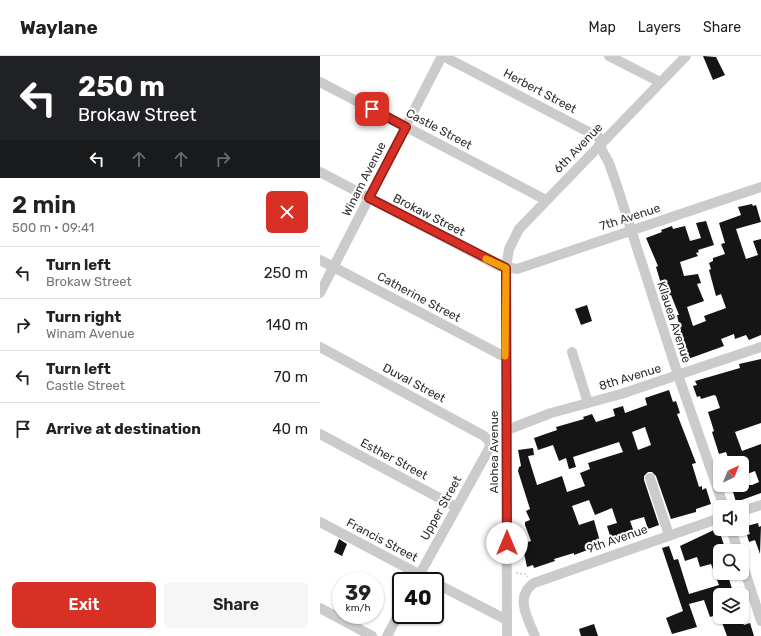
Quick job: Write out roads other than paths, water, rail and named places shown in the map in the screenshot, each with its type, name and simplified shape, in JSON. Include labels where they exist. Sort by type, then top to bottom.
[{"type":"street","name":"Winam Avenue","points":[[320,293],[443,56]]},
{"type":"street","name":"Herbert Street","points":[[443,56],[602,143]]},
{"type":"street","points":[[609,56],[660,82]]},
{"type":"street","name":"6th Avenue","points":[[506,268],[508,253],[514,236],[546,200],[686,56]]},
{"type":"street","name":"Castle Street","points":[[320,82],[546,200]]},
{"type":"street","name":"Kilauea Avenue","points":[[602,143],[678,375],[722,500]]},
{"type":"street","name":"Brokaw Street","points":[[320,172],[506,268]]},
{"type":"street","name":"7th Avenue","points":[[506,268],[516,269],[761,187]]},
{"type":"street","name":"Catherine Street","points":[[320,260],[505,357]]},
{"type":"street","name":"Alohea Avenue","points":[[506,268],[505,357],[507,430],[507,636]]},
{"type":"street","name":"Duval Street","points":[[320,347],[484,436],[489,441],[490,447]]},
{"type":"street","name":"8th Avenue","points":[[507,430],[551,413],[621,394],[761,347]]},
{"type":"street","points":[[572,352],[588,403]]},
{"type":"street","name":"Esther Street","points":[[320,434],[456,507]]},
{"type":"street","name":"Upper Street","points":[[421,572],[490,447]]},
{"type":"street","points":[[650,478],[669,535]]},
{"type":"street","points":[[749,508],[761,504]]},
{"type":"street","name":"9th Avenue","points":[[535,636],[524,606],[525,591],[529,586],[540,580],[713,520]]},
{"type":"street","name":"Francis Street","points":[[320,522],[408,572]]},
{"type":"street","points":[[748,580],[761,621]]},
{"type":"street","points":[[444,588],[507,620]]},
{"type":"street","points":[[320,608],[372,636]]},
{"type":"street","points":[[387,636],[393,624]]}]
